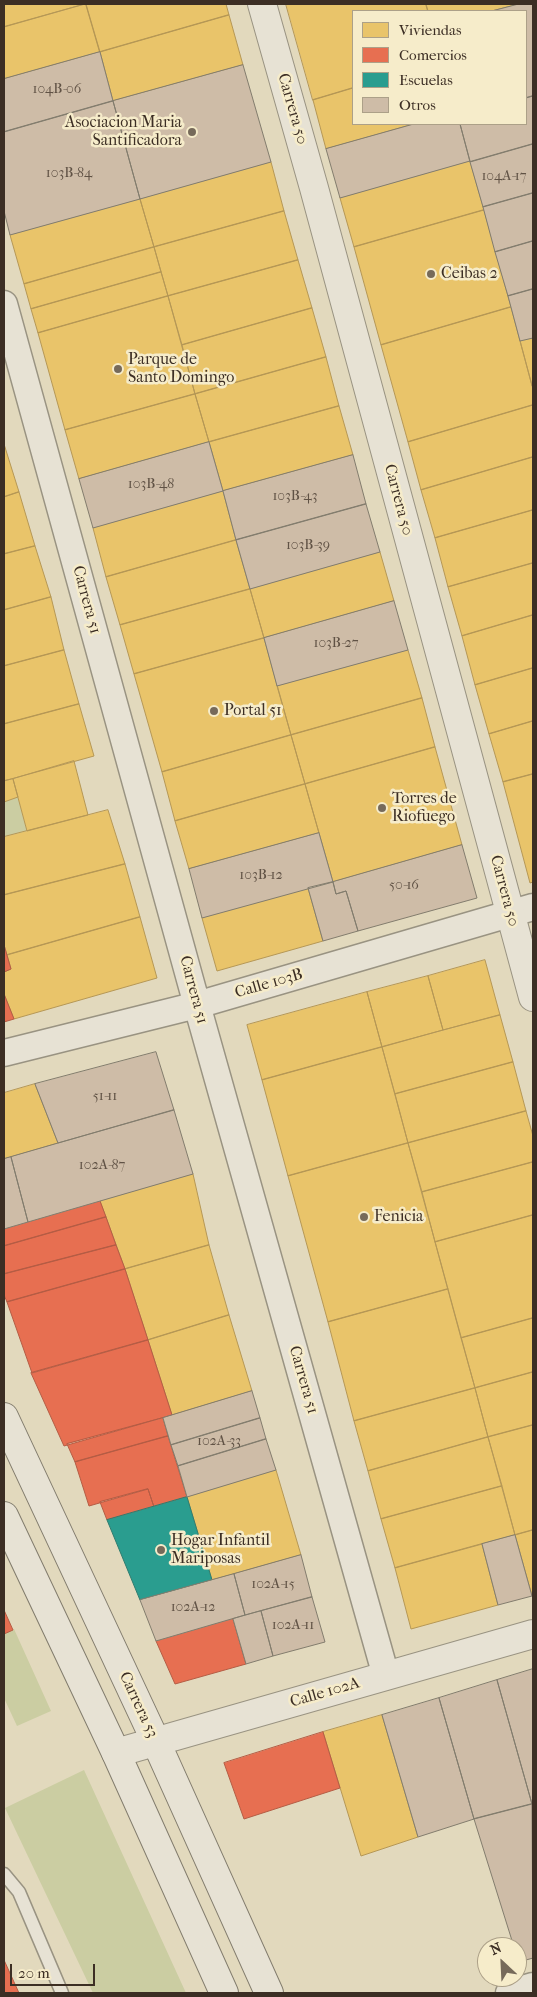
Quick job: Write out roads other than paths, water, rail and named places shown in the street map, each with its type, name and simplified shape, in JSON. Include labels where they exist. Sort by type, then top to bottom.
[{"type":"street","name":"Carrera 50","points":[[262,4],[522,911],[533,997]]},
{"type":"street","name":"Carrera 51","points":[[4,304],[197,1005],[386,1676]]},
{"type":"street","name":"Calle 103B","points":[[4,1053],[197,1005],[522,911]]},
{"type":"street","name":"Carrera 53","points":[[4,1417],[156,1742],[269,1993]]},
{"type":"street","points":[[4,1516],[116,1753],[224,1993]]},
{"type":"street","name":"Calle 102A","points":[[116,1753],[533,1634]]},
{"type":"street","points":[[510,1993],[533,1986]]},
{"type":"lane","points":[[4,1874],[19,1892],[62,1993]]},
{"type":"place","name":"Asociacion Maria Santificadora","points":[[192,132]]},
{"type":"place","name":"Ceibas 2","points":[[431,274]]},
{"type":"place","name":"Parque de Santo Domingo","points":[[118,369]]},
{"type":"place","name":"Portal 51","points":[[214,711]]},
{"type":"place","name":"Torres de Riofuego","points":[[382,808]]},
{"type":"place","name":"Fenicia","points":[[364,1217]]},
{"type":"place","name":"Hogar Infantil Mariposas","points":[[161,1550]]}]
